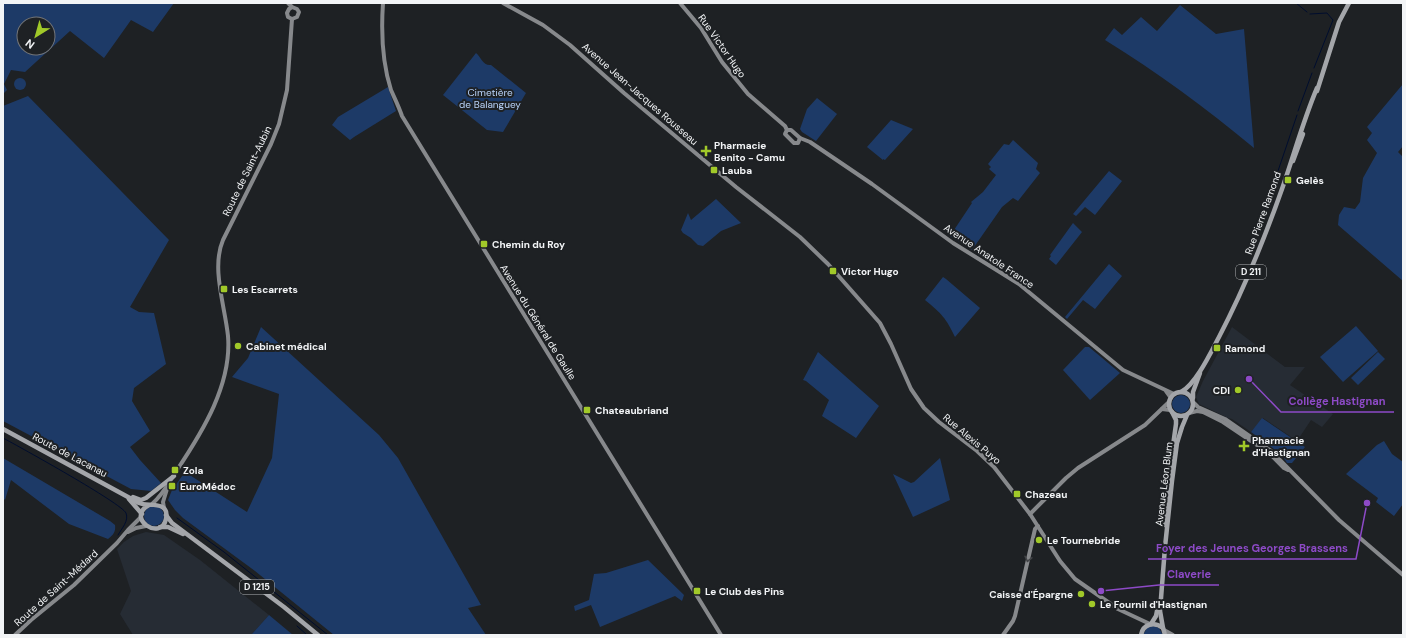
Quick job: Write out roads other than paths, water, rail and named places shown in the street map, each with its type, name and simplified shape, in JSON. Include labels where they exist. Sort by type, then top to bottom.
[{"type":"main road","name":"Rue Pierre Ramond","points":[[1181,392],[1188,387],[1200,371],[1233,310],[1251,271],[1298,148],[1339,22],[1349,3]]},
{"type":"main road","name":"Rue Pierre Ramond","points":[[1193,401],[1193,392],[1200,371]]},
{"type":"main road","points":[[1181,392],[1188,394],[1193,401],[1192,410],[1188,414],[1179,416],[1171,411],[1170,400],[1174,394],[1181,392]]},
{"type":"main road","name":"Avenue Léon Blum","points":[[1150,624],[1153,622],[1157,614],[1168,488],[1176,424],[1176,420],[1171,411]]},
{"type":"main road","name":"Avenue Léon Blum","points":[[1164,631],[1160,611],[1171,495],[1178,443],[1182,427],[1188,414]]},
{"type":"main road","name":"Route de Lacanau","points":[[3,429],[128,498],[141,504],[158,504],[164,508]]},
{"type":"main road","points":[[101,482],[143,500],[149,497],[174,476]]},
{"type":"main road","name":"Route de Lacanau","points":[[128,498],[142,515],[143,522],[146,526]]},
{"type":"main road","points":[[142,515],[144,508],[151,504]]},
{"type":"main road","points":[[146,526],[151,528],[160,527],[165,522],[166,515],[164,508]]},
{"type":"main road","name":"D 1215","points":[[166,515],[172,523],[284,607],[318,635]]},
{"type":"main road","name":"D 1215","points":[[160,527],[173,529],[195,540]]},
{"type":"main road","points":[[1140,633],[1150,624],[1157,624],[1164,631]]},
{"type":"street","points":[[288,3],[290,8]]},
{"type":"street","name":"Avenue du Général de Gaulle","points":[[383,3],[382,38],[384,55],[391,88],[402,116],[721,635]]},
{"type":"street","name":"Avenue Jean-Jacques Rousseau","points":[[503,3],[543,25],[570,44],[736,187],[800,237],[849,287]]},
{"type":"street","name":"Rue Victor Hugo","points":[[680,3],[701,28],[722,62],[748,94],[787,130]]},
{"type":"street","points":[[290,8],[297,8],[299,14],[297,17],[292,19],[289,18],[287,11],[290,8]]},
{"type":"street","name":"Route de Saint-Aubin","points":[[174,476],[204,426],[225,374],[228,337],[218,261],[221,245],[271,144],[282,115],[287,90],[292,19]]},
{"type":"street","points":[[787,130],[790,130],[800,138],[798,143],[794,143],[785,134],[787,130]]},
{"type":"street","name":"Avenue Anatole France","points":[[800,138],[810,142],[872,184],[952,243],[1019,284],[1123,370],[1174,394]]},
{"type":"street","name":"Rue Alexis Puyo","points":[[849,287],[880,323],[892,344],[909,385],[924,408],[938,422],[994,467],[1030,514],[1060,561],[1075,579],[1118,609],[1150,624]]},
{"type":"street","name":"Avenue Anatole France","points":[[1166,391],[1170,400]]},
{"type":"street","points":[[1030,514],[1078,468],[1134,433],[1162,409],[1170,400]]},
{"type":"street","points":[[1193,401],[1198,407],[1225,419],[1276,456],[1339,520],[1403,575]]},
{"type":"street","points":[[1162,409],[1171,411]]},
{"type":"street","points":[[1188,414],[1203,412],[1223,422],[1263,449],[1284,468],[1289,470]]},
{"type":"street","points":[[151,504],[174,476]]},
{"type":"street","points":[[164,508],[164,496],[169,483]]},
{"type":"street","name":"Route de Saint-Médard","points":[[15,635],[30,620],[69,589],[124,535],[142,515]]},
{"type":"street","name":"Route de Saint-Médard","points":[[124,535],[136,528],[146,526]]},
{"type":"street","points":[[1004,635],[1013,621],[1035,529],[1038,526]]},
{"type":"street","points":[[1139,619],[1142,624],[1140,633]]},
{"type":"street","points":[[1164,631],[1173,635]]},
{"type":"waterway","points":[[1296,3],[1307,12]]},
{"type":"waterway","points":[[1310,14],[1327,13],[1333,20],[1314,68]]},
{"type":"waterway","points":[[1298,111],[1312,73]]},
{"type":"waterway","points":[[1278,171],[1297,115]]},
{"type":"waterway","points":[[1264,208],[1274,180]]},
{"type":"waterway","points":[[3,438],[69,475],[120,507],[126,513],[127,519],[118,535]]},
{"type":"waterway","points":[[177,518],[224,552],[328,635]]},
{"type":"waterway","points":[[297,626],[307,635]]},
{"type":"place","name":"Pharmacie Benito - Camu","points":[[706,151]]},
{"type":"place","name":"Lauba","points":[[714,170]]},
{"type":"place","name":"Gelès","points":[[1288,180]]},
{"type":"place","name":"Chemin du Roy","points":[[484,244]]},
{"type":"place","name":"Victor Hugo","points":[[833,271]]},
{"type":"place","name":"Les Escarrets","points":[[224,289]]},
{"type":"place","name":"Cabinet médical","points":[[238,346]]},
{"type":"place","name":"Ramond","points":[[1217,348]]},
{"type":"place","name":"Collège Hastignan","points":[[1249,379]]},
{"type":"place","name":"CDI","points":[[1238,390]]},
{"type":"place","name":"Chateaubriand","points":[[587,410]]},
{"type":"place","name":"Pharmacie d'Hastignan","points":[[1244,446]]},
{"type":"place","name":"Zola","points":[[175,470]]},
{"type":"place","name":"EuroMédoc","points":[[172,486]]},
{"type":"place","name":"Chazeau","points":[[1017,494]]},
{"type":"place","name":"Foyer des Jeunes Georges Brassens","points":[[1367,503]]},
{"type":"place","name":"Le Tournebride","points":[[1039,540]]},
{"type":"place","name":"Le Club des Pins","points":[[697,591]]},
{"type":"place","name":"Claverie","points":[[1101,591]]},
{"type":"place","name":"Caisse d'Épargne","points":[[1081,594]]},
{"type":"place","name":"Le Fournil d'Hastignan","points":[[1092,604]]},
{"type":"park label","name":"Cimetière de Balanguey","points":[[490,98]]}]
